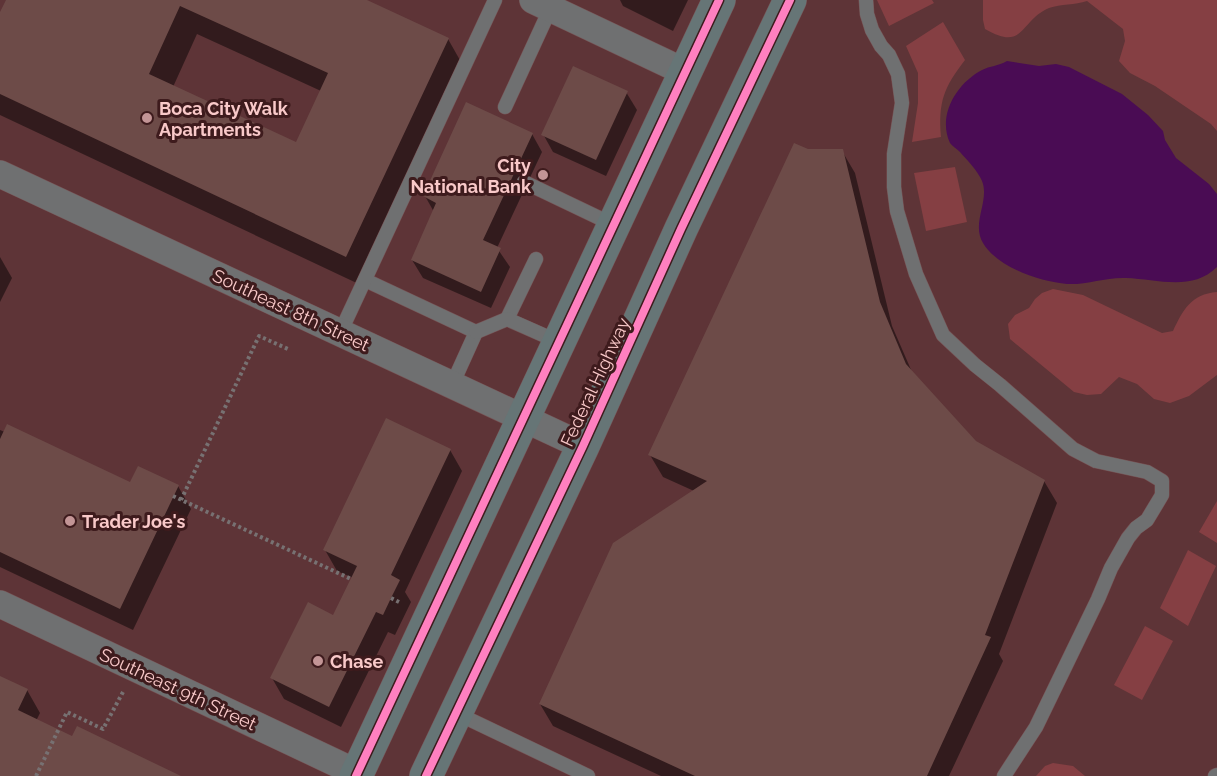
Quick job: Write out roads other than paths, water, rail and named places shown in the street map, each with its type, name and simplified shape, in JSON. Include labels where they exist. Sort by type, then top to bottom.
[{"type":"main road","points":[[356,775],[719,0]]},
{"type":"main road","name":"Federal Highway","points":[[426,776],[583,446],[681,229],[790,0]]},
{"type":"street","points":[[545,3],[685,72]]},
{"type":"street","name":"Southeast 8th Street","points":[[0,174],[583,446]]},
{"type":"street","name":"Southeast 9th Street","points":[[0,604],[356,775]]},
{"type":"lane","points":[[340,333],[495,0]]},
{"type":"lane","points":[[866,0],[872,30],[889,55],[898,74],[902,103],[894,154],[897,211],[915,274],[943,335],[1072,449],[1096,460],[1147,472],[1162,481],[1162,495],[1147,520],[1128,538],[1111,568],[1036,727],[1004,776]]},
{"type":"lane","points":[[504,107],[545,3]]},
{"type":"lane","points":[[524,182],[614,225]]},
{"type":"lane","points":[[452,385],[476,332],[507,319],[536,259]]},
{"type":"lane","points":[[364,280],[476,332]]},
{"type":"lane","points":[[507,319],[559,342]]},
{"type":"lane","points":[[456,712],[588,776]]},
{"type":"place","name":"Boca City Walk Apartments","points":[[147,118]]},
{"type":"place","name":"City National Bank","points":[[543,175]]},
{"type":"place","name":"Trader Joe's","points":[[70,521]]},
{"type":"place","name":"Chase","points":[[318,661]]}]
